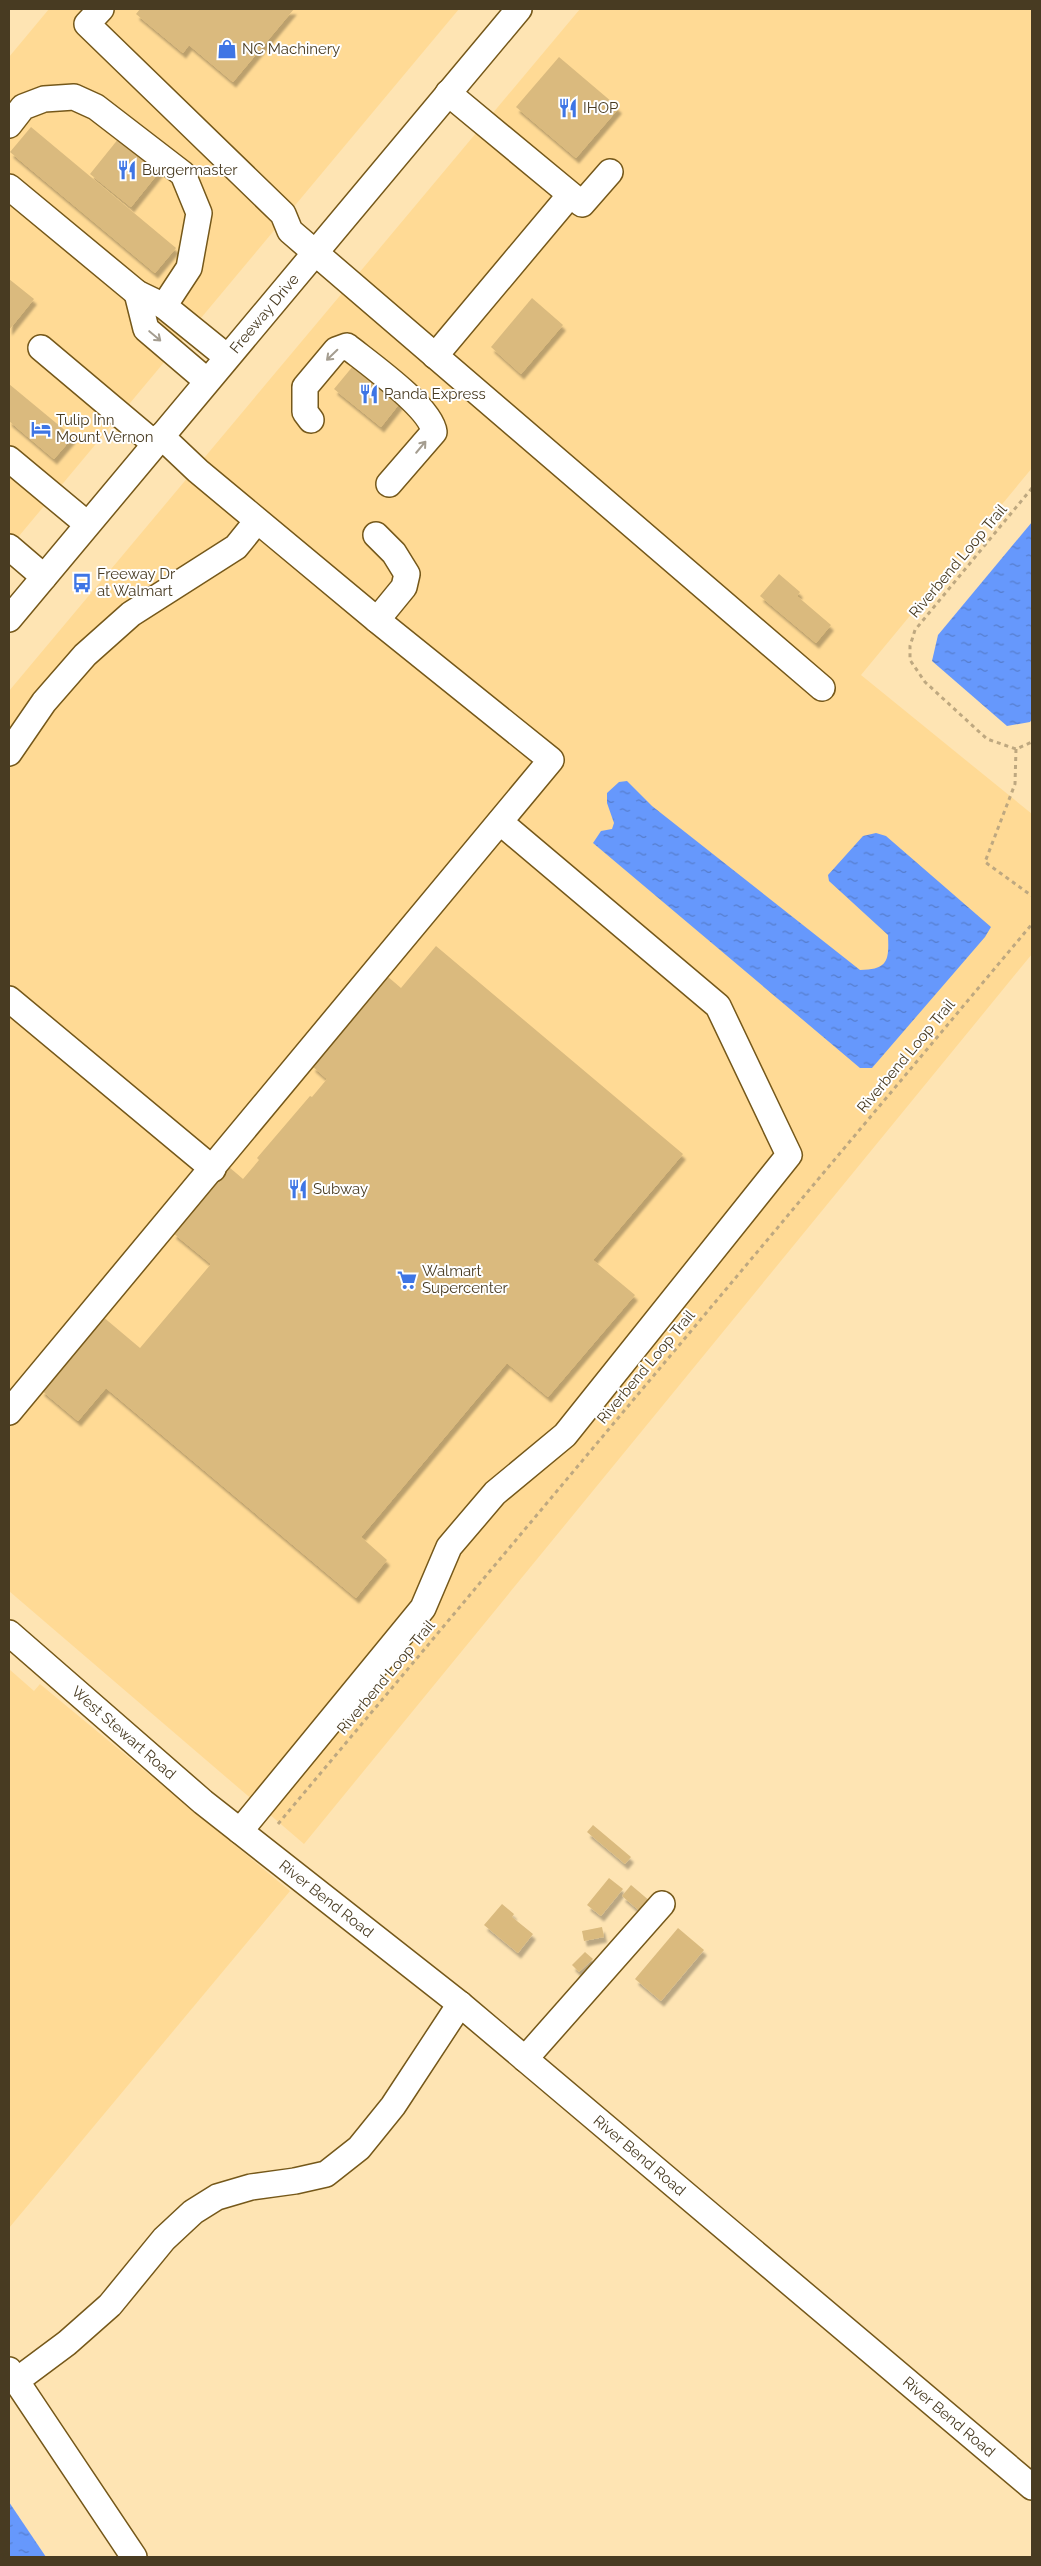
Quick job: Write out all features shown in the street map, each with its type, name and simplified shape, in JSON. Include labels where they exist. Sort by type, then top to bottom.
[{"type":"street","points":[[101,9],[88,24],[283,214],[290,230],[822,688]]},
{"type":"street","name":"Freeway Drive","points":[[9,619],[519,9]]},
{"type":"street","points":[[448,93],[582,204],[610,172]]},
{"type":"street","points":[[9,125],[23,108],[30,104],[44,98],[74,97],[96,107],[183,174],[199,213],[189,268],[164,306]]},
{"type":"street","points":[[9,187],[137,293],[164,306],[227,357]]},
{"type":"street","points":[[435,356],[570,195]]},
{"type":"street","points":[[137,293],[146,329],[207,381]]},
{"type":"street","points":[[311,420],[305,412],[305,387],[336,350],[347,346],[421,408],[433,422],[434,432],[389,484]]},
{"type":"street","points":[[9,1412],[213,1169],[551,760],[377,620],[198,471],[41,348]]},
{"type":"street","points":[[9,459],[87,524]]},
{"type":"street","points":[[9,753],[44,702],[85,655],[131,614],[236,547],[257,521]]},
{"type":"street","points":[[376,535],[394,553],[407,574],[404,587],[377,620]]},
{"type":"street","points":[[9,547],[44,577]]},
{"type":"street","points":[[240,1831],[423,1608],[449,1547],[495,1493],[565,1435],[789,1155],[718,1006],[500,822]]},
{"type":"street","points":[[9,999],[213,1169]]},
{"type":"street","name":"West Stewart Road","points":[[9,1633],[240,1831]]},
{"type":"street","name":"River Bend Road","points":[[240,1831],[460,2004],[1032,2488]]},
{"type":"street","points":[[525,2059],[662,1904]]},
{"type":"street","points":[[134,2557],[12,2376],[66,2342],[110,2305],[164,2239],[193,2212],[217,2197],[251,2187],[295,2181],[326,2174],[359,2148],[393,2106],[460,2004]]},
{"type":"path","name":"Riverbend Loop Trail","points":[[1016,749],[987,739],[925,682],[910,660],[910,646],[915,630],[1032,488]]},
{"type":"path","points":[[1032,742],[1016,749],[1015,784],[985,862],[1032,896]]},
{"type":"path","name":"Riverbend Loop Trail","points":[[278,1824],[1032,924]]},
{"type":"shaded area","points":[[49,9],[459,9],[9,548],[9,57]]},
{"type":"shaded area","points":[[580,9],[1032,9],[1032,468],[861,675],[1032,814],[1032,954],[304,1844],[9,1591],[9,691]]},
{"type":"shaded area","points":[[9,1669],[34,1691],[40,1684],[290,1891],[9,2228]]},
{"type":"water","points":[[1032,522],[1032,719],[1030,722],[1007,726],[932,661],[938,635]]},
{"type":"water","points":[[627,781],[652,806],[860,970],[877,968],[885,962],[888,951],[888,935],[829,881],[828,875],[863,836],[876,833],[886,836],[991,927],[985,937],[872,1068],[860,1068],[593,843],[601,831],[612,829],[614,823],[607,803],[607,793],[619,782]]},
{"type":"water","points":[[9,2502],[46,2557],[9,2557]]},
{"type":"building","name":"NC Machinery","points":[[140,9],[294,9],[233,82],[189,45],[183,53],[136,14]]},
{"type":"building","name":"IHOP","points":[[559,57],[619,108],[576,158],[516,107]]},
{"type":"building","points":[[31,127],[176,248],[155,273],[10,152]]},
{"type":"building","name":"Burgermaster","points":[[123,133],[164,166],[131,207],[90,174]]},
{"type":"building","points":[[9,279],[34,299],[9,330]]},
{"type":"building","points":[[532,298],[563,325],[521,374],[491,347]]},
{"type":"building","name":"Panda Express","points":[[358,360],[404,398],[381,427],[334,389]]},
{"type":"building","name":"Tulip Inn Mount Vernon","points":[[9,384],[73,437],[54,459],[9,421]]},
{"type":"building","points":[[779,574],[800,592],[797,596],[831,625],[816,643],[760,596]]},
{"type":"building","name":"Walmart Supercenter","points":[[436,946],[683,1154],[593,1260],[635,1295],[548,1397],[507,1363],[361,1537],[387,1560],[356,1598],[106,1388],[78,1421],[41,1390],[102,1316],[140,1348],[211,1264],[173,1233],[229,1167],[243,1179],[259,1160],[257,1158],[327,1079],[312,1066],[387,976],[401,988]]},
{"type":"building","points":[[593,1825],[631,1857],[625,1864],[587,1832]]},
{"type":"building","points":[[609,1878],[623,1889],[601,1916],[587,1905]]},
{"type":"building","points":[[631,1885],[651,1902],[642,1913],[622,1896]]},
{"type":"building","points":[[502,1904],[514,1914],[512,1917],[533,1934],[518,1953],[484,1925]]},
{"type":"building","points":[[602,1927],[604,1937],[584,1941],[582,1931]]},
{"type":"building","points":[[678,1928],[704,1950],[661,2001],[635,1979]]},
{"type":"building","points":[[585,1952],[593,1959],[579,1972],[572,1965]]},
{"type":"place","name":"NC Machinery","points":[[227,49]]},
{"type":"place","name":"IHOP","points":[[568,108]]},
{"type":"place","name":"Burgermaster","points":[[127,170]]},
{"type":"place","name":"Panda Express","points":[[369,394]]},
{"type":"place","name":"Tulip Inn Mount Vernon","points":[[41,429]]},
{"type":"place","name":"Freeway Dr at Walmart","points":[[82,583]]},
{"type":"place","name":"Subway","points":[[298,1189]]},
{"type":"place","name":"Walmart Supercenter","points":[[407,1280]]}]
